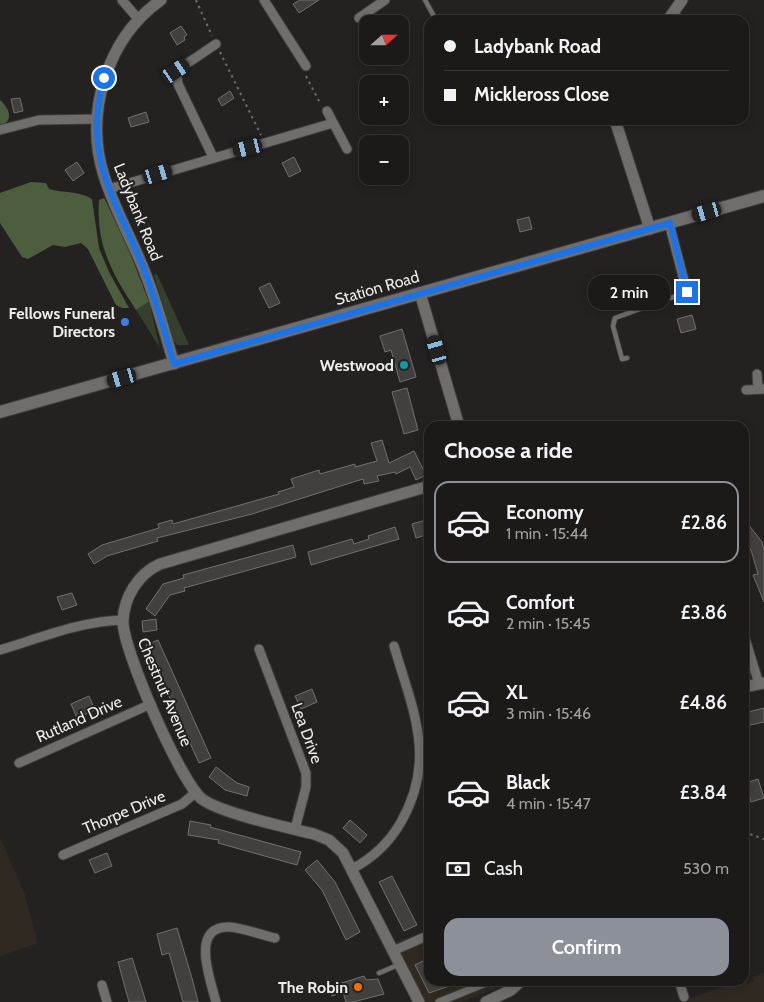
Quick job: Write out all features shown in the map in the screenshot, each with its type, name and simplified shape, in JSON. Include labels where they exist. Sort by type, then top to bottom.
[{"type":"main road","name":"Station Road","points":[[0,412],[764,196]]},
{"type":"street","points":[[122,0],[138,20]]},
{"type":"street","name":"Ladybank Road","points":[[161,0],[138,20],[108,68],[101,90],[97,118],[98,152],[109,189],[146,276],[174,364]]},
{"type":"street","points":[[264,0],[306,66]]},
{"type":"street","points":[[363,15],[385,0]]},
{"type":"street","points":[[675,15],[682,0]]},
{"type":"street","points":[[213,157],[178,84],[176,71],[216,44]]},
{"type":"street","points":[[327,111],[346,148]]},
{"type":"street","points":[[0,130],[39,120],[97,118]]},
{"type":"street","points":[[109,189],[333,123]]},
{"type":"street","points":[[617,125],[650,229]]},
{"type":"street","points":[[670,223],[691,291]]},
{"type":"street","points":[[420,293],[458,421]]},
{"type":"street","points":[[746,390],[761,388],[757,374]]},
{"type":"street","name":"Chestnut Avenue","points":[[419,1002],[343,853],[329,840],[217,807],[195,793],[181,770],[128,650],[123,620],[126,604],[134,586],[142,576],[160,564],[424,487]]},
{"type":"street","points":[[0,650],[98,622],[123,620]]},
{"type":"street","points":[[352,869],[368,861],[391,837],[411,804],[419,776],[420,748],[417,726],[394,646]]},
{"type":"street","points":[[749,648],[762,683],[749,686]]},
{"type":"street","name":"Lea Drive","points":[[259,649],[306,773],[306,787],[295,829]]},
{"type":"street","name":"Rutland Drive","points":[[19,763],[151,704]]},
{"type":"street","name":"Thorpe Drive","points":[[63,855],[174,807],[195,793]]},
{"type":"street","points":[[216,1002],[204,951],[208,936],[220,928],[230,927],[275,938]]},
{"type":"street","points":[[393,951],[424,937]]},
{"type":"street","points":[[102,985],[107,1002]]},
{"type":"street","points":[[439,1002],[479,986]]},
{"type":"street","points":[[486,1002],[515,986]]},
{"type":"street","points":[[681,986],[685,1000]]},
{"type":"lane","points":[[425,0],[433,15]]},
{"type":"lane","points":[[627,358],[622,359],[613,326],[614,318],[691,291]]},
{"type":"lane","points":[[379,973],[400,964]]},
{"type":"path","points":[[196,0],[265,144]]},
{"type":"path","points":[[306,66],[305,74],[323,110],[327,111]]},
{"type":"path","points":[[749,834],[764,839]]},
{"type":"shaded area","points":[[0,838],[24,892],[38,943],[0,956]]},
{"type":"shaded area","points":[[424,932],[424,986],[502,986],[462,1002],[426,1002],[395,942]]},
{"type":"shaded area","points":[[764,973],[764,1002],[679,1002],[726,986],[749,986],[749,982],[754,982],[753,977]]},
{"type":"green space","points":[[0,100],[8,111],[9,118],[0,127]]},
{"type":"green space","points":[[31,182],[46,183],[49,189],[77,193],[92,199],[99,248],[109,272],[129,308],[122,308],[116,305],[88,249],[81,243],[65,247],[53,245],[28,259],[22,257],[0,223],[0,193]]},
{"type":"green space","points":[[104,198],[125,240],[149,302],[136,310],[113,271],[103,245],[100,231],[99,200]]},
{"type":"green space","points":[[157,274],[189,345],[177,345],[174,341],[154,275]]},
{"type":"green space","points":[[149,302],[160,348],[136,310]]},
{"type":"building","points":[[300,0],[319,0],[299,13],[293,4]]},
{"type":"building","points":[[181,26],[187,35],[184,37],[185,40],[177,45],[170,33]]},
{"type":"building","points":[[230,91],[234,98],[222,106],[218,99]]},
{"type":"building","points":[[20,98],[23,111],[14,113],[11,99]]},
{"type":"building","points":[[146,112],[149,122],[131,127],[128,118]]},
{"type":"building","points":[[294,157],[301,171],[289,177],[282,163]]},
{"type":"building","points":[[77,162],[84,173],[73,181],[65,170]]},
{"type":"building","points":[[529,217],[532,229],[520,232],[517,220]]},
{"type":"building","points":[[270,283],[280,303],[269,308],[259,288]]},
{"type":"building","points":[[692,315],[696,329],[681,333],[677,319]]},
{"type":"building","name":"Westwood","points":[[402,329],[416,377],[400,382],[391,350],[385,352],[380,336]]},
{"type":"building","points":[[407,388],[418,430],[404,434],[392,392]]},
{"type":"building","points":[[382,440],[389,463],[414,451],[424,471],[424,476],[416,480],[410,467],[396,474],[395,472],[377,476],[379,481],[364,484],[363,479],[252,514],[157,538],[158,541],[107,556],[94,564],[88,554],[102,545],[159,528],[158,524],[172,520],[173,524],[279,494],[278,492],[294,487],[291,479],[319,470],[320,474],[355,464],[355,467],[377,461],[371,443]]},
{"type":"building","points":[[424,520],[424,536],[416,538],[412,524]]},
{"type":"building","points":[[749,525],[762,542],[764,549],[764,602],[753,575],[758,574],[749,548]]},
{"type":"building","points":[[395,527],[399,539],[311,565],[308,552],[352,539],[354,544],[369,539],[368,536]]},
{"type":"building","points":[[293,545],[296,557],[184,588],[185,591],[170,595],[155,616],[146,609],[163,584],[184,578],[183,575]]},
{"type":"building","points":[[72,593],[77,605],[62,610],[57,597]]},
{"type":"building","points":[[156,619],[157,630],[143,632],[142,621]]},
{"type":"building","points":[[158,640],[211,758],[199,763],[146,645]]},
{"type":"building","points":[[312,689],[317,702],[301,709],[295,696]]},
{"type":"building","points":[[89,696],[95,710],[77,718],[71,704]]},
{"type":"building","points":[[764,708],[764,722],[749,725],[749,712]]},
{"type":"building","points":[[216,767],[237,783],[249,787],[247,796],[225,790],[209,777]]},
{"type":"building","points":[[758,779],[764,798],[751,802],[749,782]]},
{"type":"building","points":[[350,820],[367,835],[360,843],[343,828]]},
{"type":"building","points":[[190,821],[211,825],[210,827],[301,852],[297,865],[218,843],[219,840],[188,835]]},
{"type":"building","points":[[107,853],[112,866],[95,873],[89,860]]},
{"type":"building","points":[[317,860],[335,882],[360,932],[346,940],[322,890],[305,870]]},
{"type":"building","points":[[392,876],[417,925],[404,931],[379,882]]},
{"type":"building","points":[[177,928],[198,1002],[183,1002],[169,953],[162,955],[157,934]]},
{"type":"building","points":[[132,958],[146,1002],[129,1002],[118,962]]},
{"type":"building","points":[[424,960],[424,983],[415,965]]},
{"type":"building","points":[[364,976],[366,980],[378,979],[384,994],[353,1002],[346,1002],[343,992],[332,996],[329,987]]},
{"type":"building","points":[[426,986],[449,986],[429,993]]},
{"type":"place","name":"Fellows Funeral Directors","points":[[125,322]]},
{"type":"place","name":"Westwood","points":[[404,365]]},
{"type":"place","name":"The Robin","points":[[358,987]]},
{"type":"route","points":[[104,78],[98,103],[96,130],[100,162],[109,189],[152,292],[174,364],[670,223],[687,292]]}]
